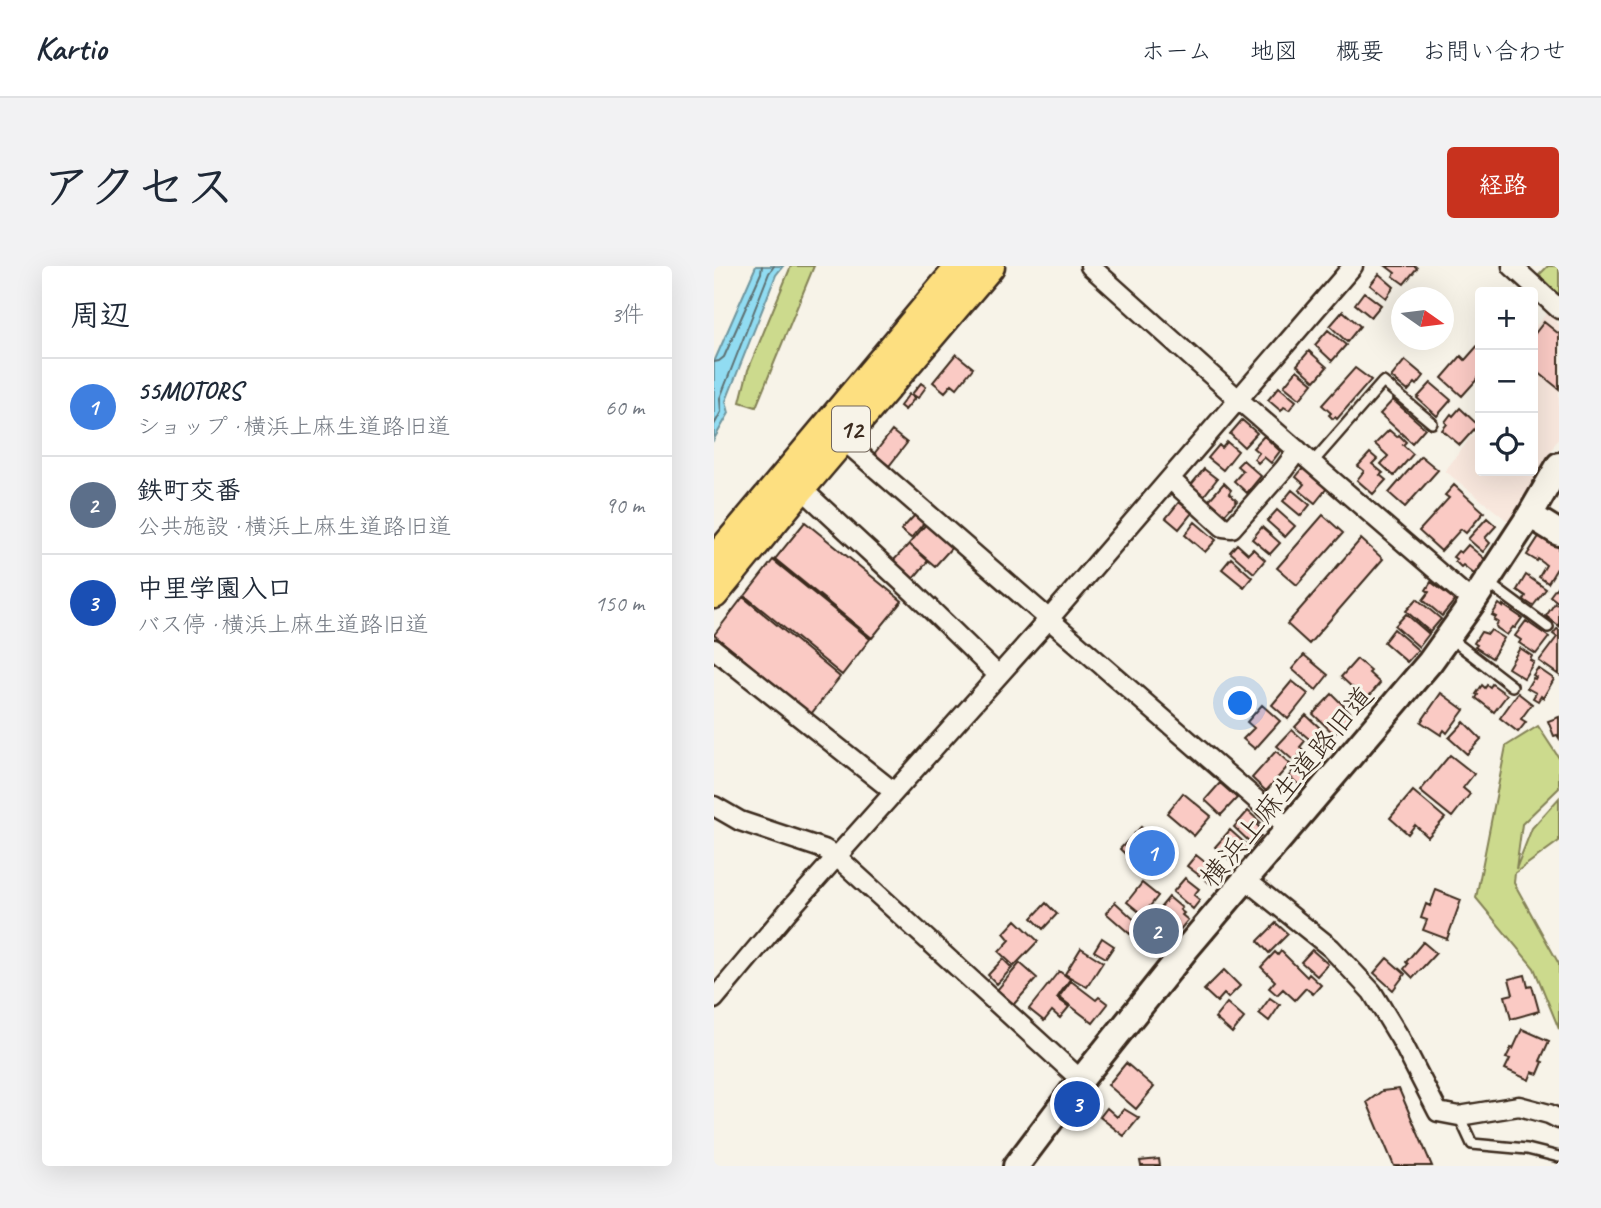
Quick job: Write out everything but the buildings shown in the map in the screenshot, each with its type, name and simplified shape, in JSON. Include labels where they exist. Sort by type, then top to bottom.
[{"type":"main road","name":"12","points":[[714,561],[961,266]]},
{"type":"main road","name":"12","points":[[714,594],[990,266]]},
{"type":"street","points":[[1090,266],[1313,463],[1480,592]]},
{"type":"street","points":[[714,999],[788,911],[1049,619],[1353,266]]},
{"type":"street","points":[[1513,266],[1559,309]]},
{"type":"street","points":[[842,439],[1290,829]]},
{"type":"street","points":[[1170,479],[1223,527],[1232,528],[1298,450]]},
{"type":"street","name":"横浜上麻生道路旧道","points":[[1021,1165],[1081,1080],[1179,958],[1430,662],[1480,592],[1559,465]]},
{"type":"street","points":[[801,488],[998,676]]},
{"type":"street","points":[[1530,515],[1559,533]]},
{"type":"street","points":[[714,649],[894,792]]},
{"type":"street","points":[[714,806],[740,821],[824,849],[837,857],[1081,1080]]},
{"type":"street","points":[[1246,880],[1331,947],[1371,992],[1438,1111],[1460,1116],[1519,1106],[1559,1119]]},
{"type":"lane","points":[[1313,463],[1383,382],[1432,422]]},
{"type":"lane","points":[[1480,592],[1548,627]]},
{"type":"lane","points":[[1448,637],[1512,686]]},
{"type":"lane","points":[[1460,1116],[1472,1144],[1527,1149],[1559,1157]]},
{"type":"shaded area","points":[[1547,313],[1559,324],[1559,437],[1538,473],[1538,350],[1538,323]]},
{"type":"shaded area","points":[[1475,432],[1475,476],[1536,476],[1509,522],[1445,471]]},
{"type":"green space","points":[[791,266],[814,266],[756,407],[740,402],[748,370]]},
{"type":"green space","points":[[1548,266],[1559,266],[1559,296],[1539,275]]},
{"type":"green space","points":[[1538,726],[1559,758],[1559,788],[1522,824],[1516,869],[1532,828],[1559,798],[1559,841],[1515,873],[1514,883],[1559,964],[1559,1029],[1534,968],[1476,898],[1506,746]]},
{"type":"water","points":[[756,266],[783,266],[776,275],[726,401],[729,413],[714,439],[714,362]]},
{"type":"place","name":"55MOTORS","points":[[1152,853]]},
{"type":"place","name":"鉄町交番","points":[[1156,931]]},
{"type":"place","name":"中里学園入口","points":[[1077,1104]]}]
